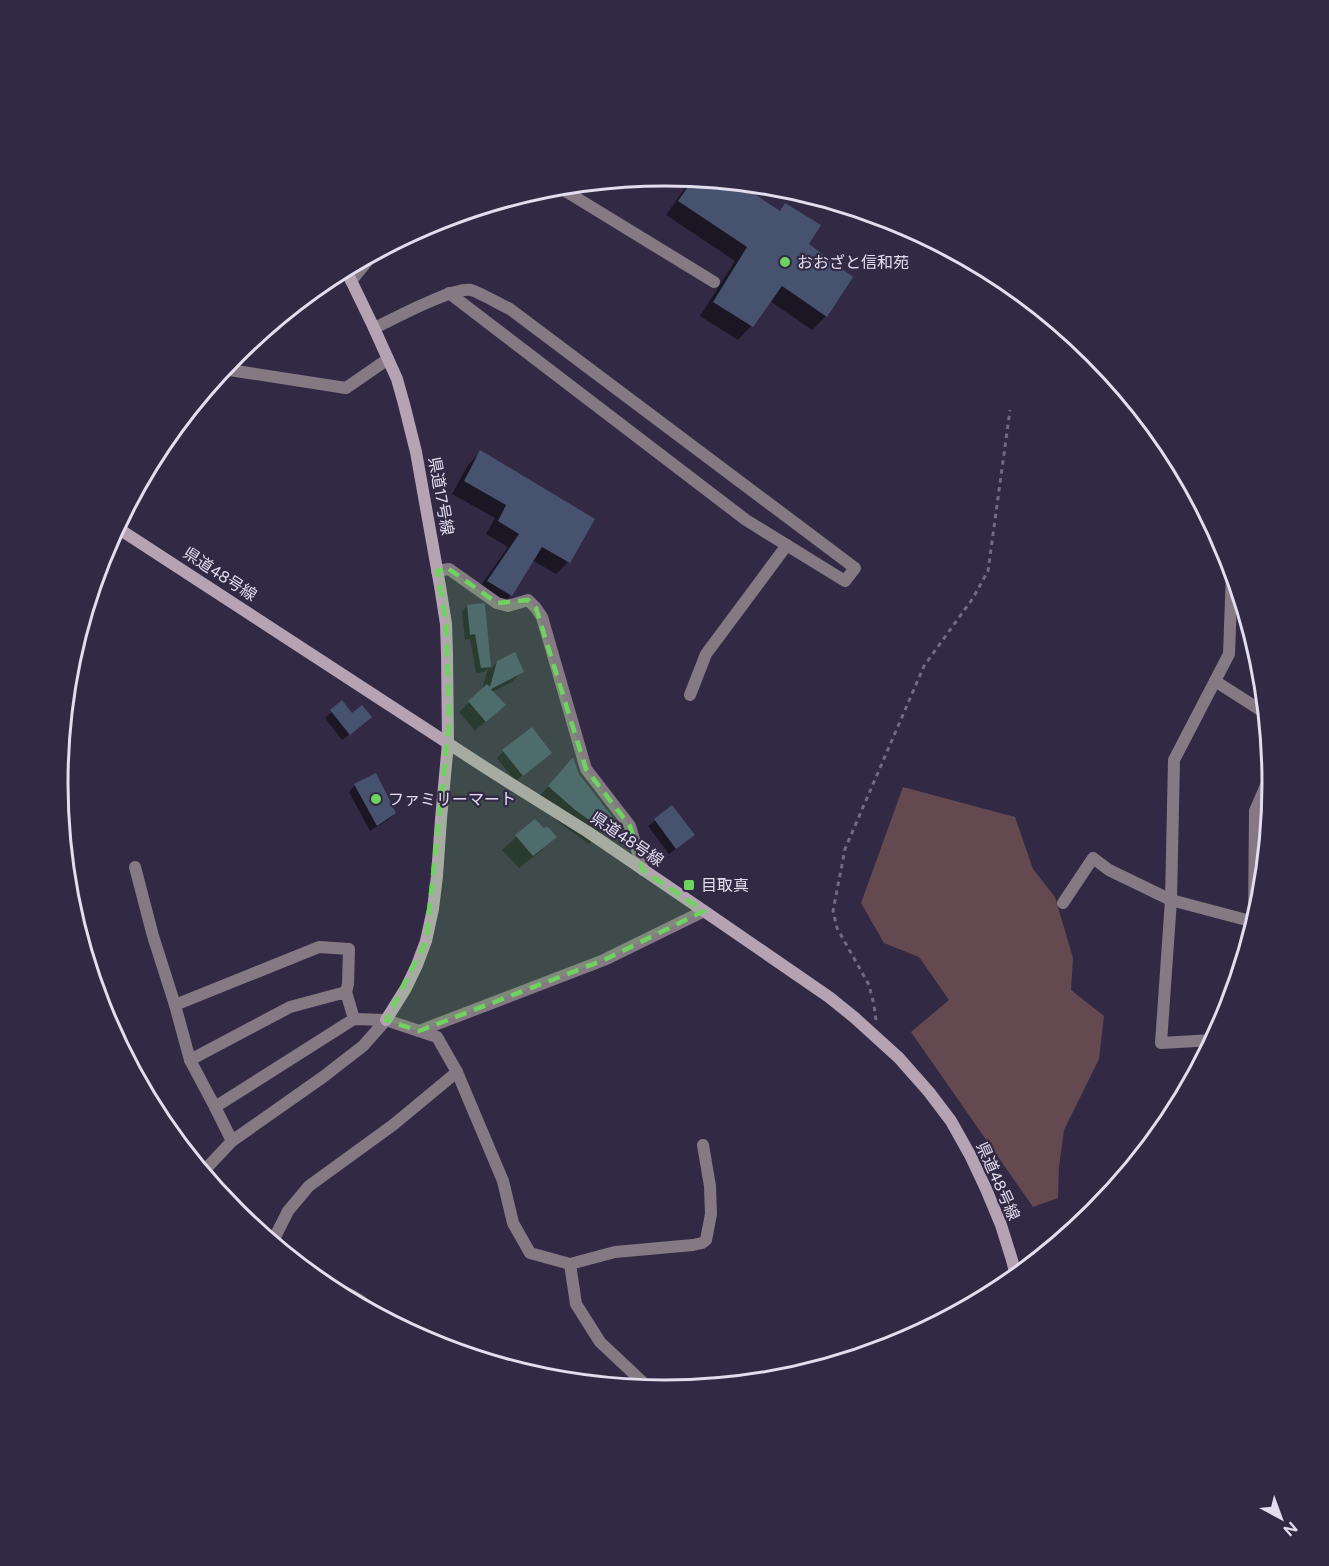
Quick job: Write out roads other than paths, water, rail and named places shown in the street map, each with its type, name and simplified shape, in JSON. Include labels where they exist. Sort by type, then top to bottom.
[{"type":"main road","name":"県道17号線","points":[[349,277],[388,359],[404,404],[416,452],[446,624],[449,722],[433,909],[417,965],[386,1020]]},
{"type":"main road","name":"県道48号線","points":[[123,532],[500,778],[588,832],[829,998],[899,1058],[951,1121],[986,1189],[1001,1225],[1014,1267]]},
{"type":"street","points":[[570,194],[714,282]]},
{"type":"street","points":[[351,281],[360,270]]},
{"type":"street","points":[[374,328],[449,293],[471,290],[510,309],[855,568],[845,581],[746,520],[449,293]]},
{"type":"street","points":[[237,367],[346,388],[388,359]]},
{"type":"street","points":[[690,695],[706,654],[787,545]]},
{"type":"street","points":[[436,571],[449,569],[497,603],[508,606],[528,600],[536,608],[542,617],[586,769],[630,826],[643,870]]},
{"type":"street","points":[[1203,1041],[1161,1043],[1171,900],[1174,760],[1229,654],[1231,595]]},
{"type":"street","points":[[1215,681],[1256,707]]},
{"type":"street","points":[[1254,871],[1255,811],[1261,796]]},
{"type":"street","points":[[1063,903],[1093,858],[1109,870],[1171,900],[1245,920]]},
{"type":"street","points":[[135,867],[190,1060],[232,1141]]},
{"type":"street","points":[[419,1031],[604,960],[704,911]]},
{"type":"street","points":[[175,1005],[319,947],[349,949],[346,993],[354,1019]]},
{"type":"street","points":[[190,1060],[291,1006],[346,993]]},
{"type":"street","points":[[215,1107],[354,1019],[386,1020],[437,1037],[457,1072],[503,1180],[513,1223],[530,1253],[570,1264],[615,1252],[693,1245],[706,1240],[711,1214],[710,1186],[703,1145]]},
{"type":"street","points":[[208,1167],[232,1141],[363,1046],[386,1020]]},
{"type":"street","points":[[276,1236],[288,1211],[309,1186],[393,1125],[457,1072]]},
{"type":"street","points":[[570,1264],[576,1304],[600,1342],[640,1379]]},
{"type":"place","name":"おおざと信和苑","points":[[785,262]]},
{"type":"place","name":"ファミリーマート","points":[[376,799]]},
{"type":"place","name":"目取真","points":[[689,885]]}]
